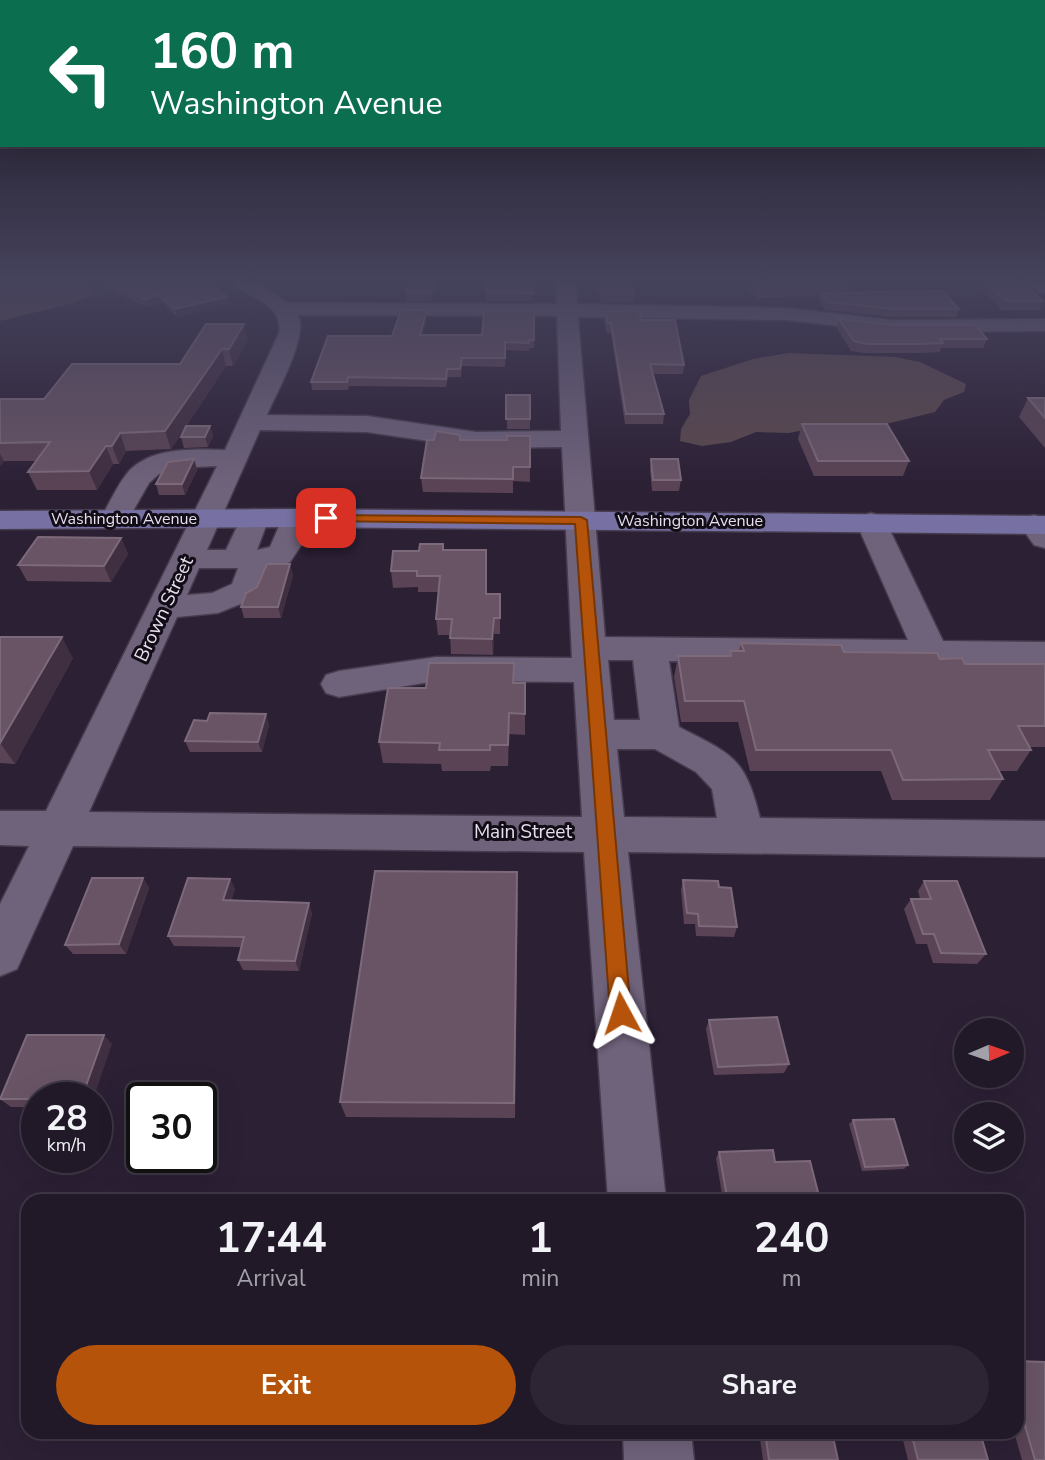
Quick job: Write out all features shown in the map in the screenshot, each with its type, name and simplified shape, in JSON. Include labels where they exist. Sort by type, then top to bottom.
[{"type":"main road","name":"Washington Avenue","points":[[0,520],[295,518],[871,522],[1041,529]]},
{"type":"street","name":"Brown Street","points":[[0,954],[59,828],[180,606],[224,559],[208,518],[282,348]]},
{"type":"street","points":[[570,348],[591,659],[636,1194]]},
{"type":"street","points":[[251,422],[367,424],[476,440],[574,439]]},
{"type":"street","points":[[115,519],[140,477],[153,467],[183,458],[235,458]]},
{"type":"street","points":[[224,559],[254,518]]},
{"type":"street","points":[[224,559],[278,559],[284,554],[295,518]]},
{"type":"street","points":[[871,522],[931,652]]},
{"type":"street","points":[[180,606],[218,603],[246,590],[224,559]]},
{"type":"street","points":[[649,648],[661,735]]},
{"type":"street","points":[[339,684],[436,669],[591,659],[649,648],[1045,654]]},
{"type":"street","points":[[597,734],[661,735],[710,761],[731,783],[742,834]]},
{"type":"street","name":"Main Street","points":[[0,828],[605,832],[1045,839]]},
{"type":"street","points":[[658,1439],[659,1460]]},
{"type":"shaded area","points":[[788,353],[895,357],[920,362],[966,384],[964,392],[944,400],[935,412],[882,425],[815,428],[789,433],[756,432],[731,442],[702,446],[680,441],[681,429],[690,414],[689,400],[701,376],[753,359]]},
{"type":"building","points":[[190,348],[230,348],[222,349],[165,431],[120,433],[112,446],[106,446],[89,471],[28,472],[50,442],[0,443],[0,399],[44,399],[72,364],[180,364]]},
{"type":"building","points":[[324,348],[505,348],[505,358],[462,358],[460,369],[447,369],[446,379],[348,377],[347,382],[311,382]]},
{"type":"building","points":[[615,348],[681,348],[684,365],[650,364],[664,414],[626,414]]},
{"type":"building","points":[[506,395],[530,395],[530,419],[506,419]]},
{"type":"building","points":[[1028,398],[1045,398],[1045,418]]},
{"type":"building","points":[[802,424],[887,424],[909,461],[818,461]]},
{"type":"building","points":[[186,426],[210,426],[205,437],[181,437]]},
{"type":"building","points":[[436,431],[460,435],[460,440],[507,440],[507,436],[530,436],[530,467],[513,467],[513,479],[421,478],[427,440],[434,440]]},
{"type":"building","points":[[194,459],[182,484],[156,484],[168,462]]},
{"type":"building","points":[[651,459],[678,459],[681,480],[653,480]]},
{"type":"building","points":[[38,537],[121,538],[104,566],[18,565]]},
{"type":"building","points":[[420,544],[443,544],[443,550],[486,550],[486,594],[500,594],[500,618],[494,618],[492,639],[450,638],[452,619],[436,619],[440,576],[417,576],[417,571],[391,571],[393,551],[419,551]]},
{"type":"building","points":[[267,564],[290,564],[278,607],[241,607],[246,593],[257,587]]},
{"type":"building","points":[[0,637],[62,637],[0,743]]},
{"type":"building","points":[[741,643],[841,645],[844,652],[937,653],[940,659],[962,658],[965,664],[1045,664],[1045,726],[1018,726],[1031,750],[988,750],[1003,779],[903,780],[891,750],[756,750],[744,701],[685,701],[678,656],[731,656],[730,651],[744,651]]},
{"type":"building","points":[[429,663],[514,663],[513,683],[525,683],[525,714],[509,713],[508,745],[490,745],[490,750],[439,750],[440,743],[379,742],[388,688],[426,688]]},
{"type":"building","points":[[210,713],[266,714],[258,742],[185,741],[194,720],[207,721]]},
{"type":"building","points":[[375,871],[517,872],[514,1103],[340,1102]]},
{"type":"building","points":[[92,878],[143,878],[119,944],[65,945]]},
{"type":"building","points":[[188,878],[230,879],[223,900],[309,903],[295,961],[238,960],[244,937],[168,936]]},
{"type":"building","points":[[683,880],[718,881],[719,887],[731,888],[737,927],[699,926],[698,914],[687,913]]},
{"type":"building","points":[[924,881],[957,881],[986,954],[941,953],[934,934],[923,934],[911,899],[931,899]]},
{"type":"building","points":[[777,1017],[789,1064],[718,1067],[709,1020]]},
{"type":"building","points":[[27,1035],[104,1035],[87,1082],[21,1082],[21,1099],[0,1099]]},
{"type":"building","points":[[894,1119],[908,1165],[865,1167],[853,1120]]},
{"type":"building","points":[[773,1150],[775,1162],[810,1161],[818,1194],[726,1194],[719,1152]]},
{"type":"building","points":[[1024,1361],[1045,1362],[1045,1460],[1035,1460],[1024,1422]]},
{"type":"building","points":[[766,1439],[834,1439],[838,1460],[769,1460]]},
{"type":"building","points":[[913,1439],[982,1439],[988,1460],[918,1460]]},
{"type":"route","points":[[326,518],[581,520],[621,1013]]}]
